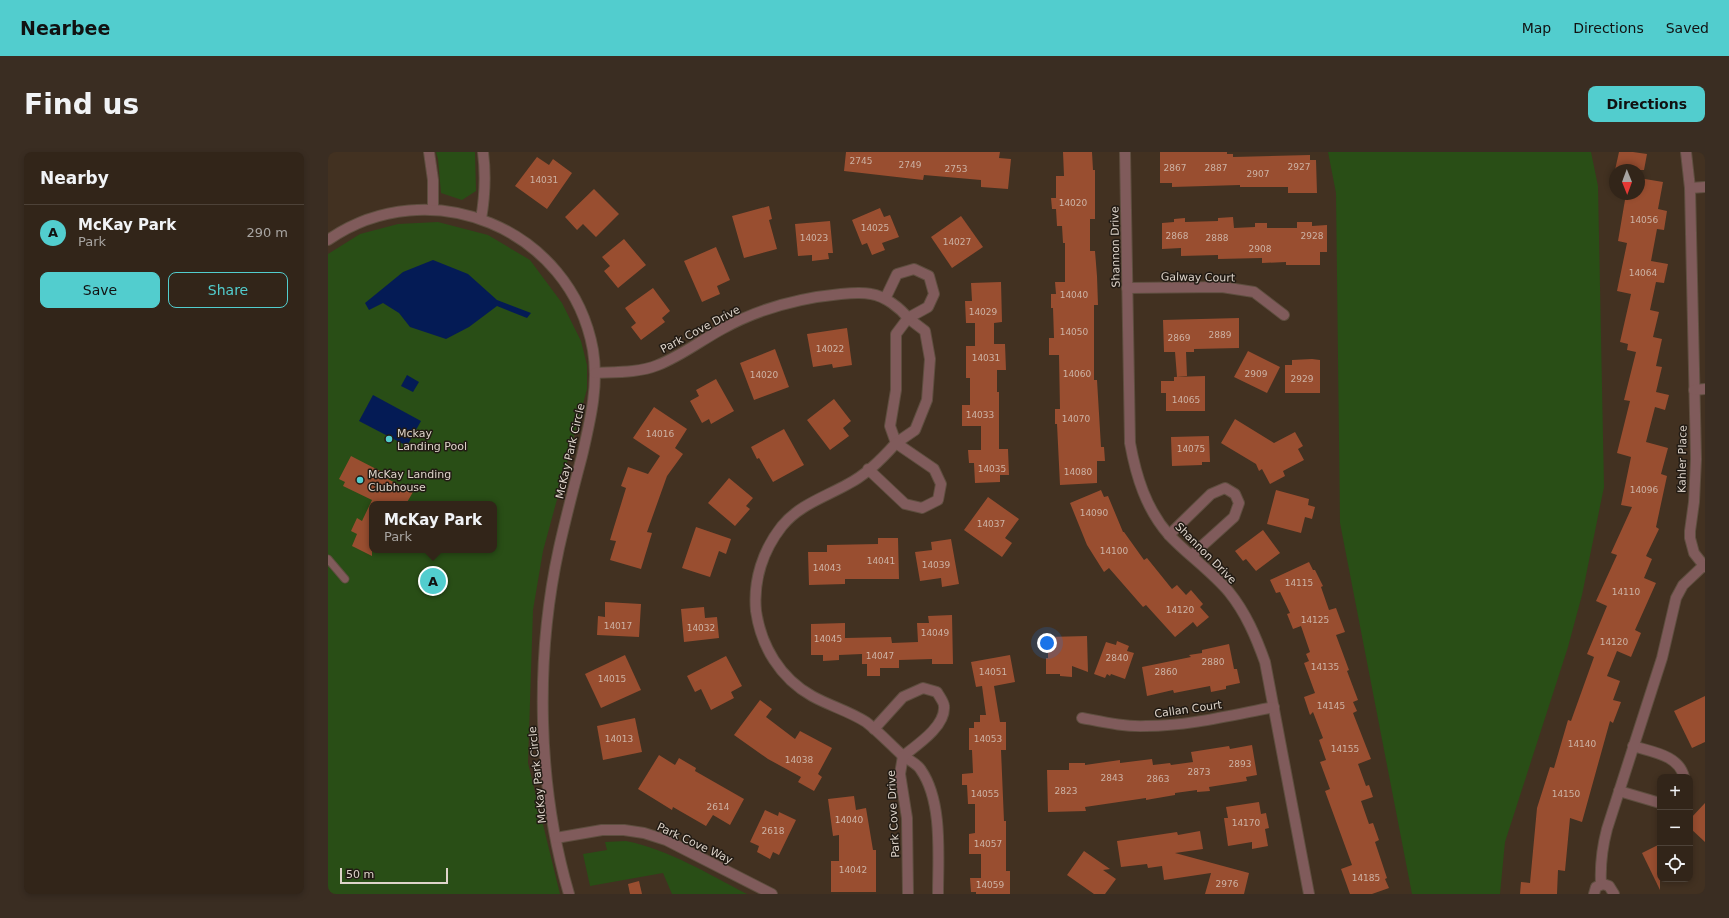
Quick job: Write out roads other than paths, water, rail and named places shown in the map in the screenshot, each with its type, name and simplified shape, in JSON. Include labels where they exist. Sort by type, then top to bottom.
[{"type":"street","points":[[429,152],[434,180],[433,209]]},
{"type":"street","points":[[482,219],[485,198],[486,172],[483,152]]},
{"type":"street","name":"Shannon Drive","points":[[1125,152],[1130,443],[1134,466],[1145,496],[1154,514],[1169,535],[1214,575],[1230,593],[1243,612],[1256,636],[1265,662],[1309,894]]},
{"type":"street","name":"Kahler Place","points":[[1601,884],[1600,865],[1602,847],[1662,658],[1676,598],[1683,585],[1704,566],[1694,553],[1690,538],[1695,480],[1690,188],[1686,152]]},
{"type":"street","points":[[1690,188],[1705,187]]},
{"type":"street","name":"McKay Park Circle","points":[[328,240],[338,232],[360,222],[382,214],[409,210],[433,209],[460,213],[482,219],[510,231],[529,244],[547,260],[564,281],[578,305],[587,327],[595,373],[594,397],[590,420],[559,550],[550,601],[545,652],[543,704],[545,756],[556,838],[569,894]]},
{"type":"street","points":[[868,469],[905,504],[922,508],[938,500],[941,484],[934,469],[896,443],[890,426],[896,390],[896,334],[908,318],[928,307],[934,294],[929,276],[914,269],[897,274],[885,299]]},
{"type":"street","name":"Galway Court","points":[[1127,288],[1222,287],[1254,292],[1284,315]]},
{"type":"street","name":"Park Cove Drive","points":[[595,373],[632,371],[656,366],[675,358],[722,329],[755,313],[786,303],[822,296],[858,292],[872,294],[885,299],[902,311],[908,318],[925,331],[930,360],[927,400],[916,430],[896,443],[849,484],[812,502],[796,513],[783,525],[771,542],[762,560],[757,581],[755,602],[758,623],[763,640],[771,656],[784,673],[797,686],[812,696],[848,711],[874,729],[903,756],[920,768],[930,786],[936,817],[938,894]]},
{"type":"street","points":[[1694,390],[1705,390]]},
{"type":"street","points":[[1169,535],[1211,494],[1225,488],[1235,494],[1239,503],[1234,517],[1192,555]]},
{"type":"street","name":"Park Cove Drive","points":[[874,729],[903,697],[923,688],[937,692],[944,706],[942,721],[922,742],[903,756],[900,774],[907,818],[908,894]]},
{"type":"street","name":"Callan Court","points":[[1082,718],[1113,724],[1139,726],[1177,725],[1274,707]]},
{"type":"street","points":[[1633,746],[1672,759],[1679,764],[1683,774]]},
{"type":"street","points":[[1619,791],[1657,802]]},
{"type":"street","name":"Park Cove Way","points":[[556,838],[602,830],[624,830],[644,833],[666,840],[772,894]]},
{"type":"street","points":[[1594,894],[1596,887],[1601,884],[1609,886],[1614,894]]},
{"type":"lane","points":[[328,559],[344,579]]},
{"type":"place","name":"Mckay Landing Pool","points":[[389,439]]},
{"type":"place","name":"McKay Landing Clubhouse","points":[[360,480]]},
{"type":"place","name":"McKay Park","points":[[433,581]]}]
